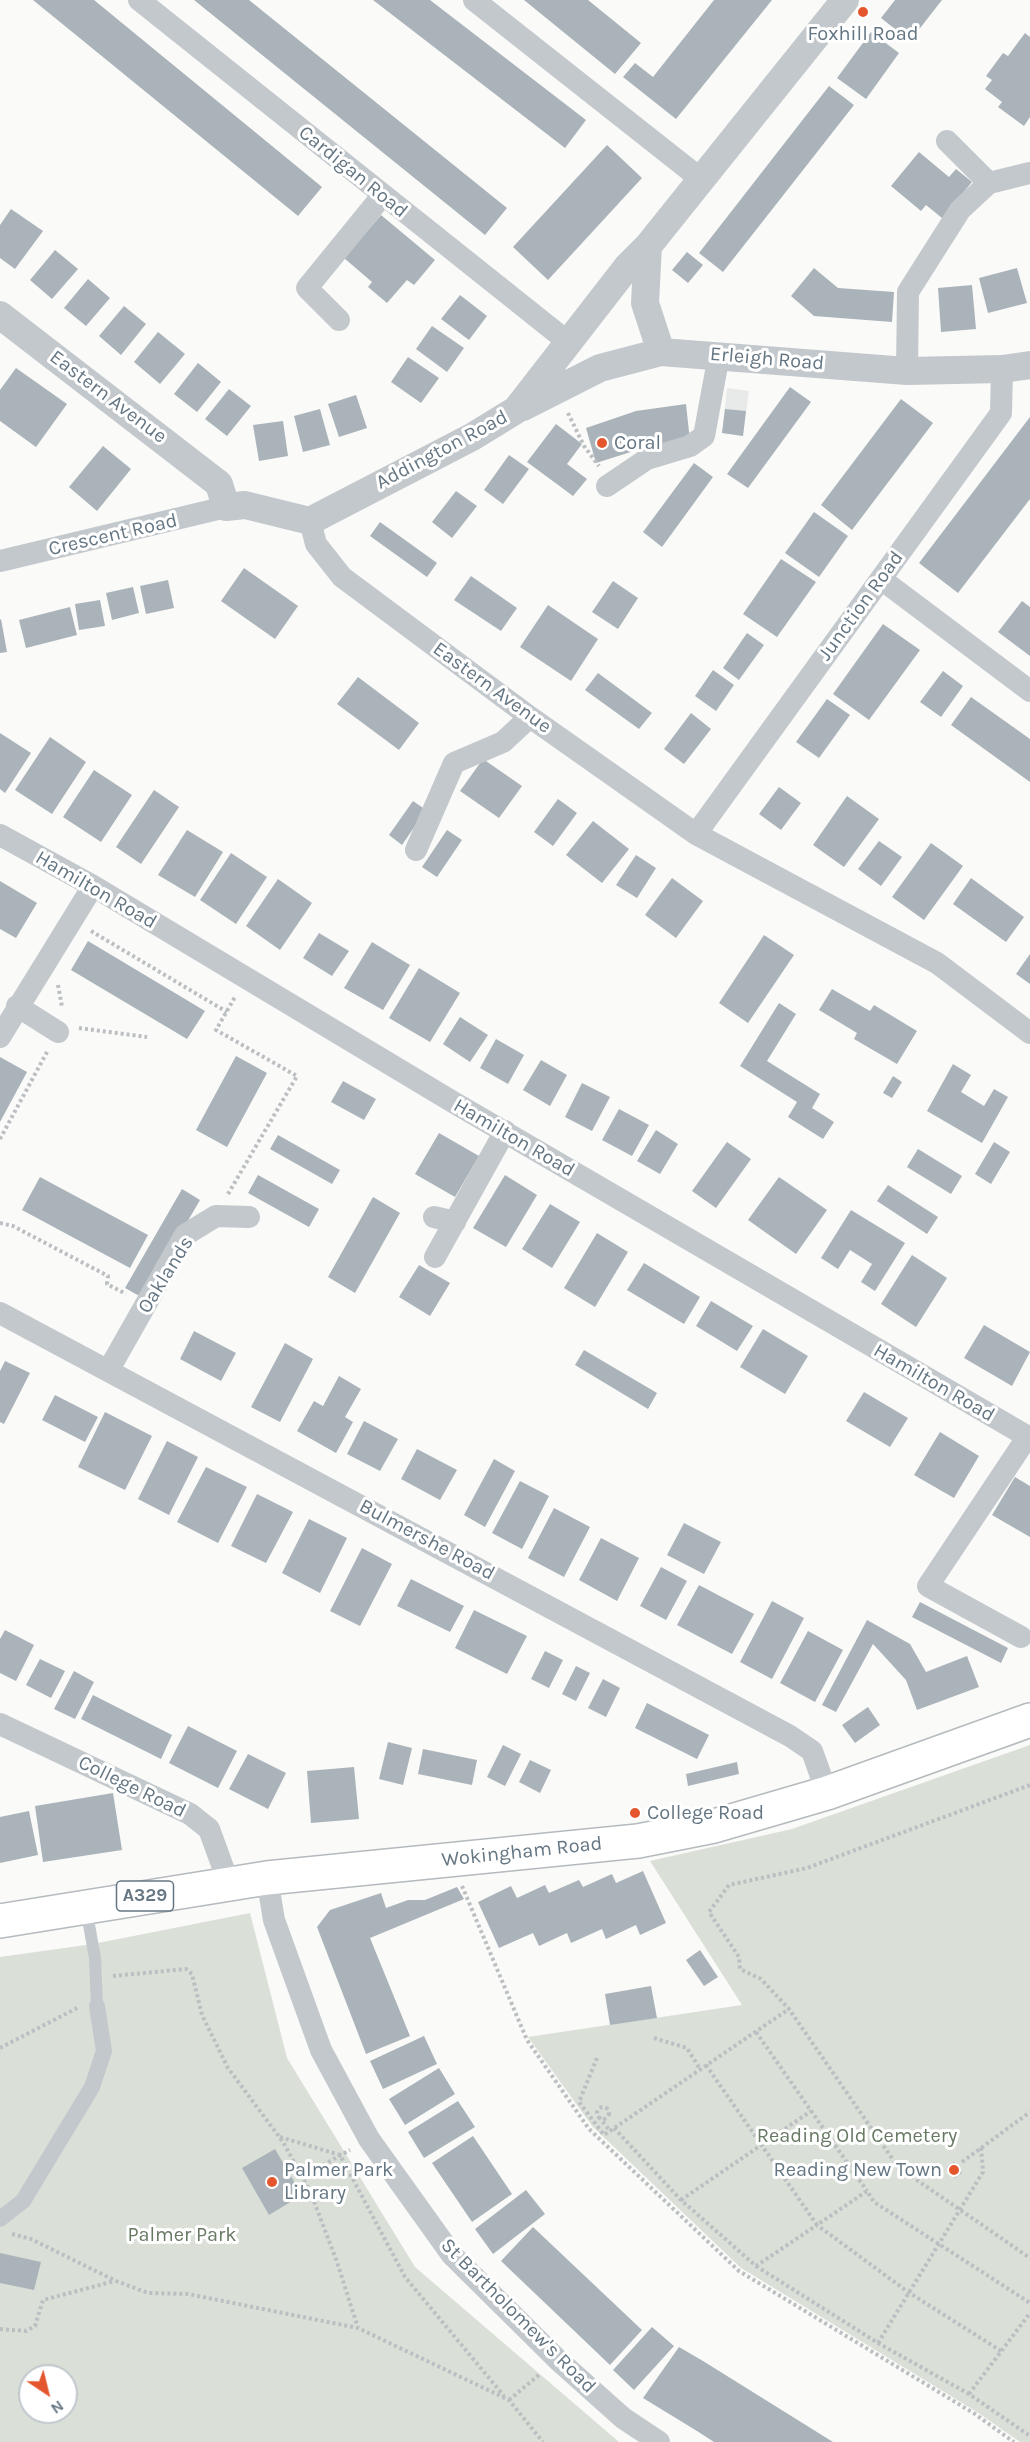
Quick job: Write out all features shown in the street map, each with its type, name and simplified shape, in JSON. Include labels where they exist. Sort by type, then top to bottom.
[{"type":"main road","name":"Wokingham Road","points":[[0,1921],[267,1878],[638,1841],[714,1826],[827,1793],[1030,1720]]},
{"type":"street","name":"Cardigan Road","points":[[139,0],[568,342]]},
{"type":"street","points":[[474,0],[702,180]]},
{"type":"street","name":"Addington Road","points":[[310,521],[472,437],[516,410],[627,267],[648,246],[702,180],[845,0]]},
{"type":"street","points":[[948,141],[989,183]]},
{"type":"street","points":[[907,371],[908,292],[960,210],[989,183],[1030,173]]},
{"type":"street","points":[[339,320],[307,288],[382,196]]},
{"type":"street","points":[[648,246],[645,303],[661,352]]},
{"type":"street","name":"Eastern Avenue","points":[[0,315],[219,484],[226,507]]},
{"type":"street","points":[[568,342],[600,368]]},
{"type":"street","name":"Erleigh Road","points":[[516,410],[600,368],[661,352],[907,371],[1002,369],[1030,365]]},
{"type":"street","points":[[607,486],[647,459],[690,446],[704,436],[719,355]]},
{"type":"street","name":"Junction Road","points":[[696,834],[1001,412],[1002,369]]},
{"type":"street","points":[[226,507],[245,505],[310,521]]},
{"type":"street","name":"Crescent Road","points":[[0,561],[226,507]]},
{"type":"street","name":"Eastern Avenue","points":[[310,521],[316,544],[342,577],[530,717],[696,834],[937,963],[1030,1033]]},
{"type":"street","points":[[881,579],[1030,691]]},
{"type":"street","points":[[416,850],[454,762],[502,742],[530,717]]},
{"type":"street","name":"Hamilton Road","points":[[0,835],[93,886],[505,1131],[1029,1437]]},
{"type":"street","points":[[0,1036],[93,886]]},
{"type":"street","points":[[17,1006],[65,1029]]},
{"type":"street","points":[[435,1257],[444,1220],[505,1131]]},
{"type":"street","points":[[216,1216],[249,1217]]},
{"type":"street","name":"Oaklands","points":[[108,1371],[185,1235],[216,1216]]},
{"type":"street","name":"Bulmershe Road","points":[[0,1313],[790,1736],[812,1751],[827,1793]]},
{"type":"street","points":[[1021,1637],[928,1586],[1029,1437]]},
{"type":"street","name":"College Road","points":[[0,1724],[190,1814],[209,1829],[229,1884]]},
{"type":"street","name":"St Bartholomew's Road","points":[[267,1878],[274,1920],[321,2050],[369,2139],[452,2255],[557,2359],[623,2418],[659,2442]]},
{"type":"street","points":[[0,2219],[22,2201],[92,2087],[104,2051],[97,2004]]},
{"type":"lane","points":[[86,1906],[97,1978],[97,2004]]},
{"type":"path","points":[[556,390],[584,446],[596,459],[607,486]]},
{"type":"path","points":[[90,930],[227,1012]]},
{"type":"path","points":[[216,1216],[297,1076],[216,1030],[246,978]]},
{"type":"path","points":[[65,1029],[147,1037]]},
{"type":"path","points":[[0,1223],[13,1226],[108,1276],[107,1284],[146,1305]]},
{"type":"path","points":[[1030,1785],[807,1868],[729,1886],[709,1912],[739,1957],[740,1969],[761,1979],[789,2009],[898,2167],[1030,2258]]},
{"type":"path","points":[[453,1859],[476,1922],[527,2040],[589,2128],[739,2271],[975,2414],[1014,2442]]},
{"type":"path","points":[[97,1978],[186,1969],[192,1974],[202,2015],[228,2068],[279,2137],[302,2177],[337,2262],[358,2328]]},
{"type":"path","points":[[0,2048],[79,2007],[97,2004]]},
{"type":"path","points":[[597,2058],[579,2102],[604,2135],[789,2009]]},
{"type":"path","points":[[756,2032],[874,2202],[1030,2303]]},
{"type":"path","points":[[654,2038],[687,2048],[700,2070]]},
{"type":"path","points":[[706,2066],[817,2225],[908,2292],[1001,2351]]},
{"type":"path","points":[[681,2200],[811,2111]]},
{"type":"path","points":[[962,2162],[1030,2112]]},
{"type":"path","points":[[599,2117],[610,2131]]},
{"type":"path","points":[[614,2128],[681,2200],[756,2266],[878,2343],[969,2394],[1030,2436]]},
{"type":"path","points":[[279,2137],[340,2155],[405,2277],[543,2442]]},
{"type":"path","points":[[302,2177],[369,2139]]},
{"type":"path","points":[[878,2343],[983,2172],[981,2147]]},
{"type":"path","points":[[756,2266],[867,2191]]},
{"type":"path","points":[[10,2234],[32,2239],[116,2281],[148,2293],[188,2294],[358,2328],[507,2399]]},
{"type":"path","points":[[0,2329],[26,2331],[34,2326],[43,2300],[116,2281]]},
{"type":"path","points":[[969,2394],[1030,2313]]},
{"type":"path","points":[[507,2399],[557,2359]]},
{"type":"shaded area","points":[[727,388],[749,391],[743,436],[722,433]]},
{"type":"green space","name":"Reading Old Cemetery","points":[[1030,1745],[1030,2442],[1020,2442],[977,2412],[741,2268],[592,2126],[528,2037],[742,2005],[650,1861],[792,1829]]},
{"type":"green space","name":"Palmer Park","points":[[250,1913],[287,2058],[415,2267],[619,2442],[0,2442],[0,1957],[93,1944]]},
{"type":"building","points":[[33,0],[94,0],[322,187],[298,216]]},
{"type":"building","points":[[194,0],[249,0],[507,208],[485,235]]},
{"type":"building","points":[[373,0],[430,0],[586,120],[565,148]]},
{"type":"building","points":[[524,0],[588,0],[641,43],[615,74]]},
{"type":"building","points":[[714,0],[772,0],[676,119],[623,77],[635,63],[653,77]]},
{"type":"building","points":[[895,0],[942,0],[910,41],[881,18]]},
{"type":"building","points":[[871,32],[899,53],[866,99],[837,78]]},
{"type":"building","points":[[1025,33],[1030,37],[1030,117],[1024,126],[998,107],[1002,102],[985,89],[992,80],[986,76],[1003,53],[1008,56]]},
{"type":"building","points":[[829,86],[854,105],[723,272],[699,253]]},
{"type":"building","points":[[607,145],[642,178],[548,280],[513,247]]},
{"type":"building","points":[[919,152],[949,177],[956,169],[972,182],[942,218],[926,205],[921,211],[891,186]]},
{"type":"building","points":[[11,209],[43,231],[15,269],[0,258],[0,225]]},
{"type":"building","points":[[381,215],[435,260],[414,285],[407,280],[387,303],[368,287],[372,282],[344,258]]},
{"type":"building","points":[[55,250],[78,269],[52,299],[30,280]]},
{"type":"building","points":[[687,252],[703,265],[688,283],[672,270]]},
{"type":"building","points":[[814,268],[838,288],[894,292],[892,322],[814,316],[791,296]]},
{"type":"building","points":[[1017,268],[1027,303],[988,313],[979,278]]},
{"type":"building","points":[[88,279],[110,298],[86,326],[64,308]]},
{"type":"building","points":[[972,285],[976,329],[941,332],[938,288]]},
{"type":"building","points":[[460,295],[487,316],[469,340],[441,319]]},
{"type":"building","points":[[124,306],[146,324],[121,355],[99,336]]},
{"type":"building","points":[[432,326],[464,348],[447,372],[416,349]]},
{"type":"building","points":[[158,332],[185,354],[160,384],[134,362]]},
{"type":"building","points":[[408,357],[439,378],[421,403],[391,382]]},
{"type":"building","points":[[198,363],[221,382],[197,412],[174,394]]},
{"type":"building","points":[[16,368],[67,404],[36,447],[0,421],[0,390]]},
{"type":"building","points":[[790,387],[811,402],[748,488],[727,474]]},
{"type":"building","points":[[229,389],[251,406],[227,436],[205,419]]},
{"type":"building","points":[[356,395],[367,428],[339,437],[328,404]]},
{"type":"building","points":[[901,399],[933,423],[852,530],[821,505]]},
{"type":"building","points":[[686,404],[690,441],[656,444],[596,463],[586,428],[636,411]]},
{"type":"building","points":[[320,409],[330,445],[303,452],[294,416]]},
{"type":"building","points":[[725,409],[746,411],[743,436],[722,433]]},
{"type":"building","points":[[1030,417],[1030,499],[958,593],[919,563]]},
{"type":"building","points":[[283,421],[288,456],[259,461],[253,425]]},
{"type":"building","points":[[556,424],[582,444],[567,464],[587,479],[573,496],[527,462]]},
{"type":"building","points":[[103,446],[131,469],[97,511],[69,487]]},
{"type":"building","points":[[509,455],[529,469],[503,504],[484,490]]},
{"type":"building","points":[[694,463],[713,477],[662,547],[643,532]]},
{"type":"building","points":[[456,491],[477,506],[452,538],[432,522]]},
{"type":"building","points":[[814,512],[848,536],[819,577],[785,553]]},
{"type":"building","points":[[380,522],[437,563],[427,577],[370,536]]},
{"type":"building","points":[[781,559],[816,582],[777,637],[743,614]]},
{"type":"building","points":[[244,568],[298,606],[275,639],[221,601]]},
{"type":"building","points":[[471,576],[517,608],[501,631],[454,600]]},
{"type":"building","points":[[168,580],[174,608],[146,614],[140,586]]},
{"type":"building","points":[[613,581],[638,598],[618,629],[592,612]]},
{"type":"building","points":[[133,587],[139,613],[112,620],[106,593]]},
{"type":"building","points":[[100,600],[105,626],[79,630],[75,604]]},
{"type":"building","points":[[1022,601],[1030,607],[1030,656],[998,632]]},
{"type":"building","points":[[548,605],[598,639],[571,681],[520,647]]},
{"type":"building","points":[[70,607],[77,635],[26,648],[19,620]]},
{"type":"building","points":[[0,620],[7,652],[0,653]]},
{"type":"building","points":[[883,624],[920,650],[869,720],[833,694]]},
{"type":"building","points":[[747,633],[764,645],[739,680],[723,668]]},
{"type":"building","points":[[713,670],[734,685],[716,711],[695,696]]},
{"type":"building","points":[[943,671],[963,686],[941,717],[920,702]]},
{"type":"building","points":[[598,673],[652,713],[639,729],[585,690]]},
{"type":"building","points":[[358,677],[419,723],[399,750],[337,704]]},
{"type":"building","points":[[971,697],[1030,739],[1030,782],[951,725]]},
{"type":"building","points":[[827,699],[850,715],[819,758],[796,742]]},
{"type":"building","points":[[691,713],[711,729],[684,764],[664,749]]},
{"type":"building","points":[[0,733],[31,753],[5,793],[0,789]]},
{"type":"building","points":[[50,737],[86,762],[52,814],[15,790]]},
{"type":"building","points":[[483,759],[522,786],[499,818],[460,791]]},
{"type":"building","points":[[94,770],[132,795],[101,842],[63,817]]},
{"type":"building","points":[[779,787],[801,803],[781,830],[759,814]]},
{"type":"building","points":[[154,790],[179,807],[141,864],[116,847]]},
{"type":"building","points":[[847,796],[879,819],[844,867],[813,845]]},
{"type":"building","points":[[558,799],[577,813],[553,846],[534,832]]},
{"type":"building","points":[[413,801],[426,810],[402,845],[389,835]]},
{"type":"building","points":[[593,821],[629,849],[602,883],[566,855]]},
{"type":"building","points":[[187,830],[223,852],[195,897],[158,875]]},
{"type":"building","points":[[447,830],[462,840],[437,877],[422,867]]},
{"type":"building","points":[[879,841],[902,857],[881,886],[858,869]]},
{"type":"building","points":[[931,843],[963,866],[924,920],[892,897]]},
{"type":"building","points":[[231,853],[267,877],[236,924],[200,900]]},
{"type":"building","points":[[636,855],[656,868],[637,898],[616,885]]},
{"type":"building","points":[[672,878],[703,901],[676,938],[645,915]]},
{"type":"building","points":[[971,878],[1024,917],[1006,942],[953,904]]},
{"type":"building","points":[[278,879],[312,903],[280,950],[246,926]]},
{"type":"building","points":[[0,881],[37,903],[16,938],[0,929]]},
{"type":"building","points":[[319,933],[349,951],[332,976],[303,958]]},
{"type":"building","points":[[764,935],[794,955],[748,1023],[719,1003]]},
{"type":"building","points":[[88,941],[205,1011],[187,1039],[71,970]]},
{"type":"building","points":[[372,942],[410,965],[383,1010],[344,988]]},
{"type":"building","points":[[1030,954],[1030,984],[1016,974]]},
{"type":"building","points":[[419,968],[460,993],[430,1042],[389,1018]]},
{"type":"building","points":[[832,989],[870,1011],[874,1005],[917,1031],[897,1064],[854,1039],[857,1033],[819,1010]]},
{"type":"building","points":[[779,1003],[796,1014],[767,1061],[820,1094],[812,1108],[834,1122],[823,1139],[788,1117],[797,1102],[740,1066]]},
{"type":"building","points":[[460,1017],[488,1035],[470,1062],[443,1044]]},
{"type":"building","points":[[496,1039],[524,1055],[508,1084],[480,1068]]},
{"type":"building","points":[[236,1056],[267,1073],[227,1147],[196,1130]]},
{"type":"building","points":[[0,1057],[27,1072],[0,1122]]},
{"type":"building","points":[[541,1060],[567,1075],[550,1106],[523,1090]]},
{"type":"building","points":[[953,1064],[971,1075],[961,1092],[984,1106],[994,1089],[1008,1097],[982,1143],[927,1111]]},
{"type":"building","points":[[893,1076],[902,1082],[892,1098],[883,1093]]},
{"type":"building","points":[[343,1081],[376,1099],[364,1120],[331,1102]]},
{"type":"building","points":[[582,1083],[610,1097],[592,1131],[565,1117]]},
{"type":"building","points":[[619,1109],[649,1125],[632,1156],[602,1140]]},
{"type":"building","points":[[656,1130],[678,1144],[660,1174],[637,1161]]},
{"type":"building","points":[[439,1133],[479,1156],[455,1197],[415,1174]]},
{"type":"building","points":[[278,1135],[340,1170],[332,1184],[270,1149]]},
{"type":"building","points":[[727,1142],[751,1159],[716,1208],[692,1191]]},
{"type":"building","points":[[994,1142],[1010,1152],[991,1184],[975,1174]]},
{"type":"building","points":[[918,1149],[962,1176],[951,1194],[907,1167]]},
{"type":"building","points":[[258,1175],[319,1209],[309,1227],[248,1193]]},
{"type":"building","points":[[505,1175],[537,1195],[506,1247],[473,1228]]},
{"type":"building","points":[[40,1177],[148,1235],[130,1268],[22,1210]]},
{"type":"building","points":[[779,1177],[827,1210],[796,1254],[748,1220]]},
{"type":"building","points":[[888,1185],[938,1217],[927,1234],[877,1201]]},
{"type":"building","points":[[182,1189],[200,1200],[143,1298],[125,1288]]},
{"type":"building","points":[[373,1197],[400,1213],[355,1293],[328,1277]]},
{"type":"building","points":[[550,1204],[580,1222],[552,1268],[522,1249]]},
{"type":"building","points":[[851,1210],[905,1243],[875,1291],[861,1282],[872,1264],[850,1250],[838,1269],[821,1258]]},
{"type":"building","points":[[597,1233],[628,1252],[595,1307],[564,1288]]},
{"type":"building","points":[[912,1255],[947,1278],[916,1327],[881,1304]]},
{"type":"building","points":[[644,1263],[700,1297],[684,1324],[627,1290]]},
{"type":"building","points":[[419,1265],[450,1283],[430,1316],[399,1297]]},
{"type":"building","points":[[711,1301],[753,1326],[737,1351],[696,1326]]},
{"type":"building","points":[[984,1325],[1030,1352],[1012,1386],[964,1358]]},
{"type":"building","points":[[763,1329],[808,1356],[785,1394],[740,1367]]},
{"type":"building","points":[[194,1331],[236,1353],[221,1381],[180,1359]]},
{"type":"building","points":[[285,1343],[313,1359],[280,1422],[251,1407]]},
{"type":"building","points":[[584,1350],[657,1393],[648,1409],[575,1365]]},
{"type":"building","points":[[5,1361],[30,1373],[4,1424],[0,1422],[0,1371]]},
{"type":"building","points":[[339,1376],[361,1389],[345,1417],[353,1422],[336,1453],[297,1431],[314,1401],[323,1406]]},
{"type":"building","points":[[864,1392],[908,1418],[890,1447],[846,1421]]},
{"type":"building","points":[[55,1395],[98,1417],[85,1442],[42,1420]]},
{"type":"building","points":[[105,1412],[152,1436],[125,1490],[78,1467]]},
{"type":"building","points":[[364,1421],[398,1439],[380,1471],[347,1454]]},
{"type":"building","points":[[940,1432],[979,1456],[954,1498],[914,1475]]},
{"type":"building","points":[[167,1441],[198,1457],[169,1515],[138,1499]]},
{"type":"building","points":[[417,1449],[457,1470],[440,1500],[401,1479]]},
{"type":"building","points":[[494,1459],[515,1471],[485,1527],[464,1515]]},
{"type":"building","points":[[206,1467],[247,1487],[218,1543],[177,1522]]},
{"type":"building","points":[[1015,1477],[1030,1486],[1030,1537],[992,1515]]},
{"type":"building","points":[[520,1481],[549,1496],[522,1549],[492,1533]]},
{"type":"building","points":[[257,1494],[293,1512],[266,1563],[231,1546]]},
{"type":"building","points":[[554,1508],[590,1527],[564,1577],[528,1558]]},
{"type":"building","points":[[309,1519],[347,1538],[320,1593],[282,1573]]},
{"type":"building","points":[[684,1523],[721,1542],[704,1574],[667,1555]]},
{"type":"building","points":[[601,1538],[639,1558],[617,1601],[579,1580]]},
{"type":"building","points":[[362,1548],[392,1564],[360,1626],[330,1611]]},
{"type":"building","points":[[661,1567],[687,1581],[666,1620],[640,1606]]},
{"type":"building","points":[[411,1579],[464,1606],[450,1632],[397,1606]]},
{"type":"building","points":[[699,1585],[754,1614],[732,1654],[677,1625]]},
{"type":"building","points":[[772,1601],[804,1618],[772,1679],[740,1662]]},
{"type":"building","points":[[920,1602],[1008,1648],[1001,1663],[912,1617]]},
{"type":"building","points":[[474,1610],[527,1636],[507,1674],[455,1648]]},
{"type":"building","points":[[867,1620],[910,1644],[926,1672],[967,1656],[979,1687],[917,1710],[906,1680],[873,1644],[836,1712],[822,1705]]},
{"type":"building","points":[[5,1630],[34,1645],[16,1681],[0,1673],[0,1639]]},
{"type":"building","points":[[808,1631],[843,1650],[815,1702],[780,1683]]},
{"type":"building","points":[[545,1651],[563,1660],[549,1688],[531,1679]]},
{"type":"building","points":[[40,1659],[65,1671],[51,1698],[26,1685]]},
{"type":"building","points":[[576,1666],[590,1673],[576,1701],[562,1694]]},
{"type":"building","points":[[74,1671],[94,1682],[75,1719],[54,1709]]},
{"type":"building","points":[[603,1679],[620,1688],[606,1717],[588,1708]]},
{"type":"building","points":[[93,1695],[172,1735],[161,1759],[81,1719]]},
{"type":"building","points":[[647,1703],[709,1735],[697,1759],[635,1728]]},
{"type":"building","points":[[868,1707],[880,1725],[855,1743],[842,1725]]},
{"type":"building","points":[[188,1726],[237,1751],[218,1788],[169,1763]]},
{"type":"building","points":[[388,1742],[412,1748],[403,1785],[379,1779]]},
{"type":"building","points":[[503,1745],[521,1754],[505,1786],[487,1777]]},
{"type":"building","points":[[423,1749],[477,1760],[472,1785],[418,1774]]},
{"type":"building","points":[[248,1754],[286,1773],[268,1809],[229,1789]]},
{"type":"building","points":[[530,1760],[551,1770],[540,1793],[519,1782]]},
{"type":"building","points":[[737,1762],[739,1774],[688,1786],[686,1774]]},
{"type":"building","points":[[354,1767],[359,1819],[311,1823],[307,1771]]},
{"type":"building","points":[[113,1793],[122,1850],[43,1862],[35,1806]]},
{"type":"building","points":[[29,1811],[38,1855],[0,1863],[0,1817]]},
{"type":"building","points":[[643,1871],[666,1923],[640,1935],[636,1925],[606,1939],[602,1929],[571,1943],[567,1933],[539,1946],[533,1933],[499,1948],[478,1902],[511,1886],[517,1898],[545,1885],[549,1893],[579,1880],[583,1887],[612,1874],[616,1883]]},
{"type":"building","points":[[457,1887],[464,1899],[370,1938],[410,2036],[366,2054],[317,1927],[330,1910],[381,1893],[386,1908],[408,1900],[425,1900]]},
{"type":"building","points":[[700,1950],[718,1977],[704,1986],[686,1960]]},
{"type":"building","points":[[651,1986],[657,2018],[610,2025],[605,1994]]},
{"type":"building","points":[[424,2036],[437,2064],[383,2089],[370,2061]]},
{"type":"building","points":[[439,2068],[455,2094],[405,2125],[389,2099]]},
{"type":"building","points":[[458,2101],[475,2127],[424,2158],[408,2132]]},
{"type":"building","points":[[473,2136],[512,2194],[472,2222],[432,2163]]},
{"type":"building","name":"Palmer Park Library","points":[[275,2149],[302,2195],[269,2215],[242,2168]]},
{"type":"building","name":"Reading New Town","points":[[954,2162],[962,2173],[955,2178],[947,2167]]},
{"type":"building","points":[[526,2190],[545,2214],[493,2254],[475,2229]]},
{"type":"building","points":[[533,2227],[642,2330],[610,2365],[501,2261]]},
{"type":"building","points":[[0,2253],[41,2262],[34,2290],[0,2283]]},
{"type":"building","points":[[652,2327],[674,2346],[634,2390],[613,2370]]},
{"type":"building","points":[[679,2347],[833,2442],[714,2442],[643,2398]]},
{"type":"place","name":"Foxhill Road","points":[[863,12]]},
{"type":"place","name":"Coral","points":[[602,443]]},
{"type":"place","name":"College Road","points":[[635,1813]]},
{"type":"place","name":"Reading New Town","points":[[954,2170]]},
{"type":"place","name":"Palmer Park Library","points":[[272,2182]]}]
